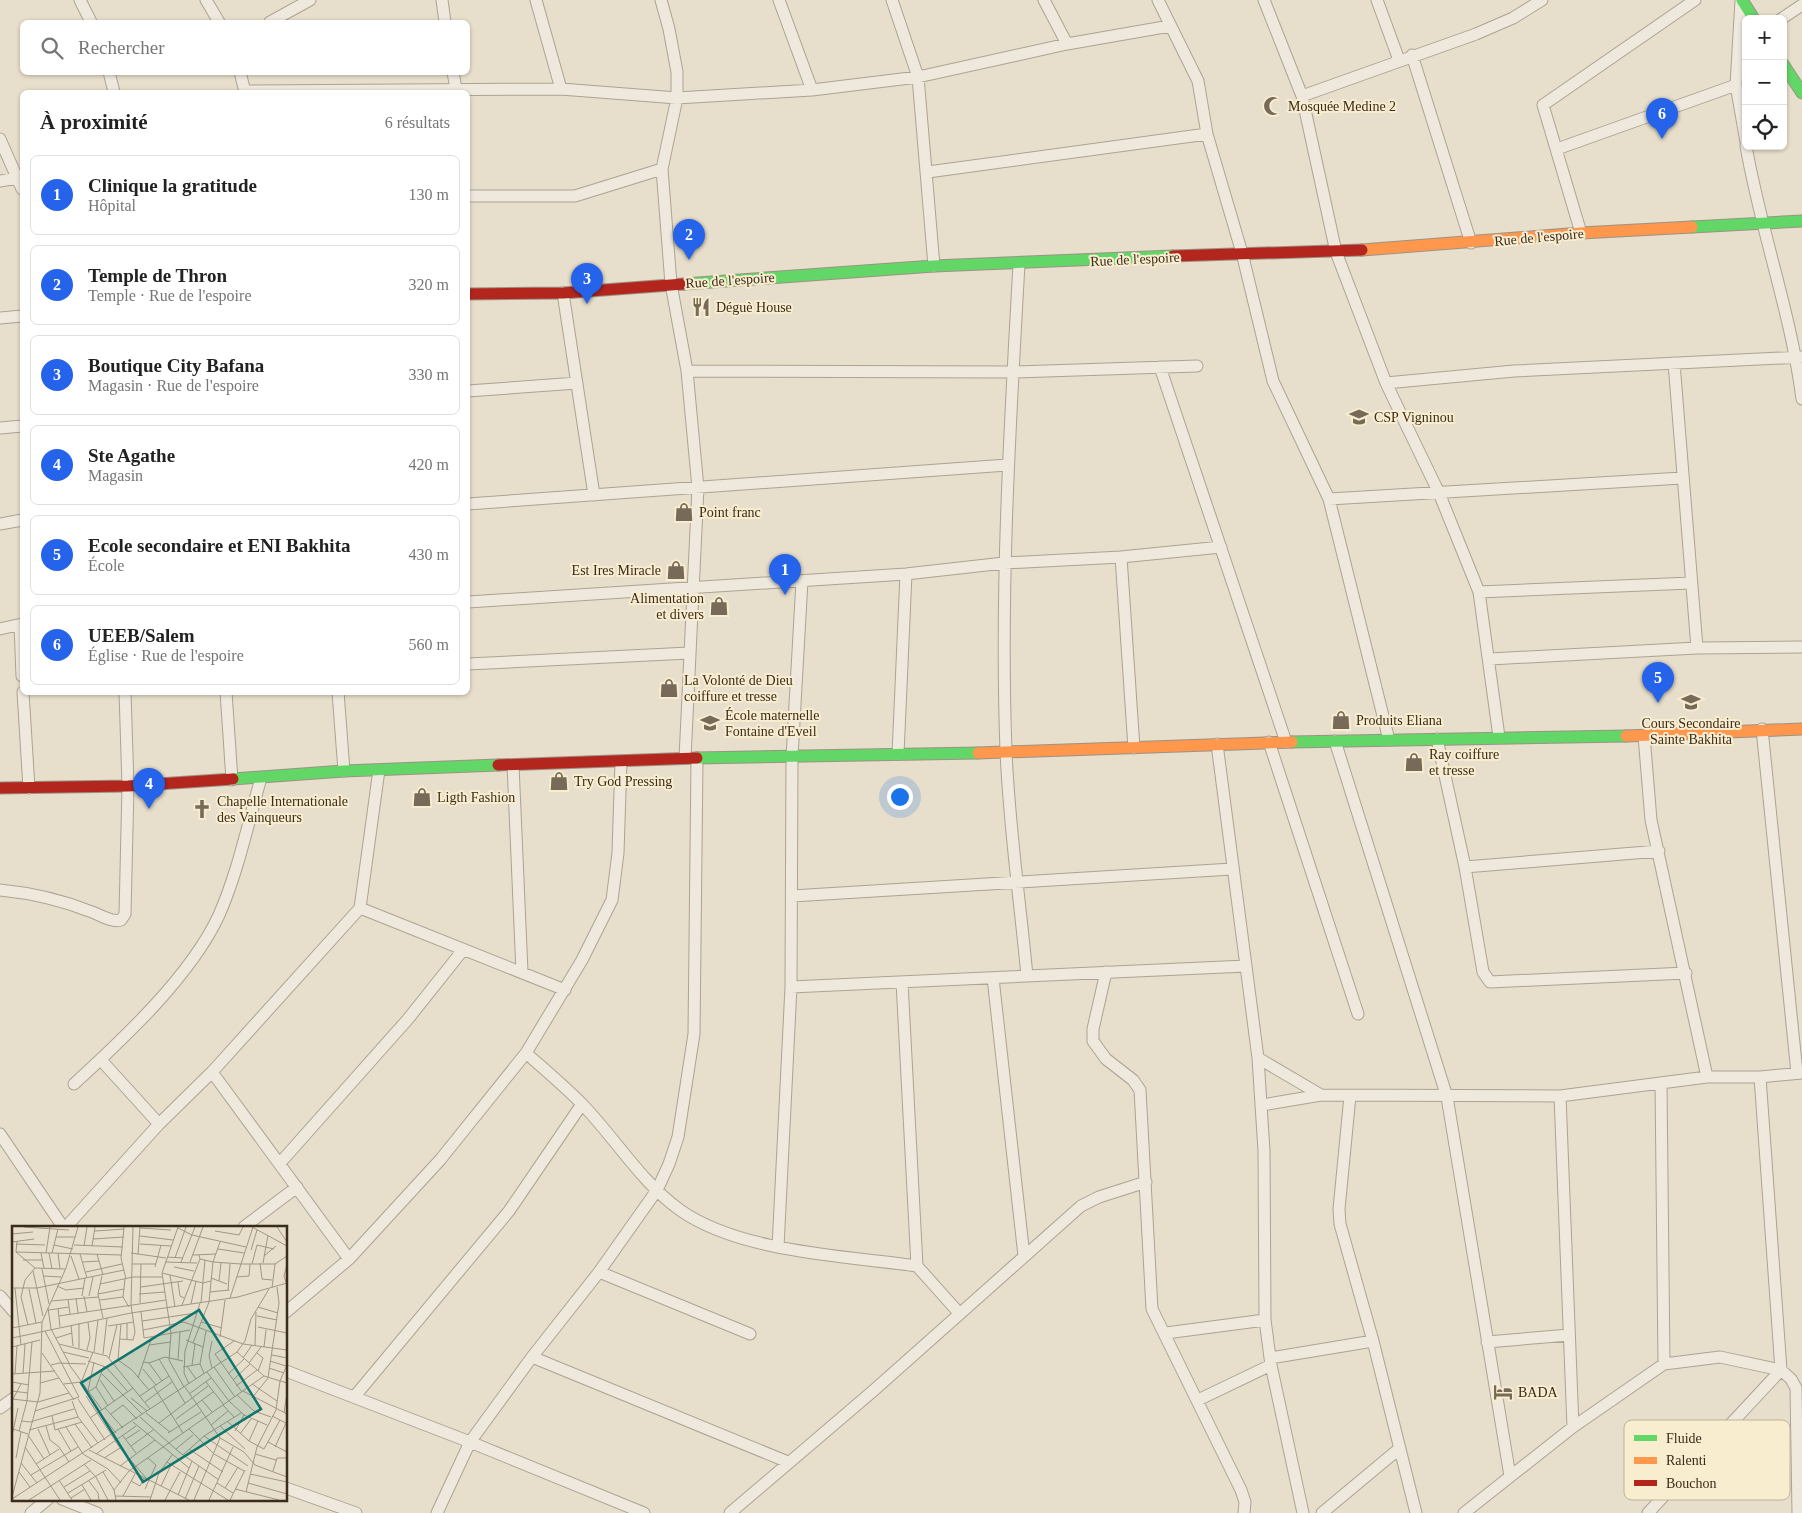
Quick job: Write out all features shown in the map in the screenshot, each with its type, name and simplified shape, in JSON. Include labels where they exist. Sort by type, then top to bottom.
[{"type":"main road","points":[[1741,0],[1751,15]]},
{"type":"main road","points":[[1787,70],[1802,93]]},
{"type":"main road","name":"Rue de l'espoire","points":[[470,294],[563,293],[934,266],[1019,264],[1242,253],[1336,252],[1581,233],[1802,220]]},
{"type":"main road","points":[[0,788],[128,786],[344,771],[685,758],[1006,752],[1270,742],[1644,736],[1802,729]]},
{"type":"street","points":[[80,0],[90,20]]},
{"type":"street","points":[[206,0],[218,20]]},
{"type":"street","points":[[274,20],[310,0]]},
{"type":"street","points":[[442,0],[445,20]]},
{"type":"street","points":[[536,0],[561,89]]},
{"type":"street","points":[[660,0],[669,29],[677,72],[677,98],[662,169],[672,284],[687,371],[698,488],[685,758]]},
{"type":"street","points":[[779,0],[812,90]]},
{"type":"street","points":[[892,0],[918,77],[928,172],[934,266]]},
{"type":"street","points":[[1044,0],[1067,44]]},
{"type":"street","points":[[1158,0],[1198,81],[1207,134],[1242,253],[1272,381],[1329,499],[1389,740]]},
{"type":"street","points":[[1264,0],[1302,96],[1336,252],[1386,383],[1439,493],[1479,592],[1500,737]]},
{"type":"street","points":[[1377,0],[1399,60]]},
{"type":"street","points":[[1302,96],[1412,55],[1476,34],[1513,18],[1542,0]]},
{"type":"street","points":[[1581,233],[1557,149],[1543,110],[1546,101],[1695,0]]},
{"type":"street","points":[[1741,0],[1736,85],[1742,119]]},
{"type":"street","points":[[1787,15],[1802,4]]},
{"type":"street","points":[[405,90],[561,89],[677,98],[812,90],[918,77],[1067,44],[1170,26]]},
{"type":"street","points":[[1412,55],[1471,243]]},
{"type":"street","points":[[110,75],[114,90]]},
{"type":"street","points":[[241,75],[244,90]]},
{"type":"street","points":[[454,75],[456,89]]},
{"type":"street","points":[[1557,149],[1736,85]]},
{"type":"street","points":[[928,172],[1207,134]]},
{"type":"street","points":[[0,139],[20,185]]},
{"type":"street","points":[[1747,150],[1762,222],[1799,357],[1802,399]]},
{"type":"street","points":[[470,196],[575,196],[662,169]]},
{"type":"street","points":[[0,181],[17,178]]},
{"type":"street","points":[[1019,264],[1007,465],[1004,563],[1006,752],[1027,976]]},
{"type":"street","points":[[563,293],[594,495]]},
{"type":"street","points":[[0,318],[20,316]]},
{"type":"street","points":[[1386,383],[1514,371],[1799,357]]},
{"type":"street","points":[[1674,364],[1697,648]]},
{"type":"street","points":[[687,371],[1013,372],[1197,366]]},
{"type":"street","points":[[1160,367],[1286,742]]},
{"type":"street","points":[[470,391],[577,383]]},
{"type":"street","points":[[0,428],[20,426]]},
{"type":"street","points":[[470,504],[1007,465]]},
{"type":"street","points":[[1329,499],[1682,478]]},
{"type":"street","points":[[0,524],[20,520]]},
{"type":"street","points":[[470,602],[906,574],[1004,563],[1121,557],[1221,547]]},
{"type":"street","points":[[1121,557],[1134,748]]},
{"type":"street","points":[[898,754],[906,574]]},
{"type":"street","points":[[778,1246],[791,987],[792,756],[802,581]]},
{"type":"street","points":[[1479,592],[1691,583]]},
{"type":"street","points":[[0,629],[20,625]]},
{"type":"street","points":[[1490,659],[1697,648],[1802,647]]},
{"type":"street","points":[[470,664],[689,653]]},
{"type":"street","points":[[23,695],[29,788]]},
{"type":"street","points":[[0,890],[27,892],[78,906],[114,920],[122,920],[125,914],[128,786],[125,695]]},
{"type":"street","points":[[226,695],[232,780]]},
{"type":"street","points":[[338,695],[344,771]]},
{"type":"street","points":[[1262,1105],[1321,1095],[1560,1096],[1707,1077],[1760,1078],[1800,1073],[1762,730]]},
{"type":"street","points":[[1644,736],[1651,820],[1686,973],[1707,1077]]},
{"type":"street","points":[[1437,740],[1464,867],[1483,972],[1493,984],[1686,973]]},
{"type":"street","points":[[1335,741],[1447,1097],[1510,1476]]},
{"type":"street","points":[[1270,742],[1358,1014]]},
{"type":"street","points":[[1217,744],[1258,1058],[1262,1105],[1266,1320],[1270,1362],[1303,1513]]},
{"type":"street","points":[[437,1513],[470,1442],[532,1357],[599,1272],[657,1190],[669,1164],[678,1137],[694,1034],[697,758]]},
{"type":"street","points":[[288,1310],[349,1260],[440,1160],[526,1053],[565,990],[605,918],[612,900],[618,853],[621,761]]},
{"type":"street","points":[[512,766],[522,972]]},
{"type":"street","points":[[65,1226],[159,1124],[212,1072],[360,908],[379,770]]},
{"type":"street","points":[[74,1084],[101,1060],[172,985],[190,963],[211,931],[229,889],[261,778]]},
{"type":"street","points":[[1464,867],[1659,851]]},
{"type":"street","points":[[792,896],[1232,869]]},
{"type":"street","points":[[360,908],[565,990]]},
{"type":"street","points":[[280,1163],[408,1019],[462,950]]},
{"type":"street","points":[[791,987],[1246,966]]},
{"type":"street","points":[[1106,972],[1094,1022],[1093,1041],[1106,1059],[1134,1080],[1140,1090],[1152,1310],[1166,1333],[1241,1490],[1245,1502],[1244,1513]]},
{"type":"street","points":[[993,978],[1024,1256]]},
{"type":"street","points":[[902,982],[916,1266]]},
{"type":"street","points":[[526,1053],[582,1104],[657,1190],[680,1210],[719,1231],[748,1240],[916,1266],[959,1313]]},
{"type":"street","points":[[1258,1058],[1321,1095]]},
{"type":"street","points":[[101,1060],[159,1124]]},
{"type":"street","points":[[212,1072],[349,1260]]},
{"type":"street","points":[[1734,1420],[1781,1370],[1760,1078]]},
{"type":"street","points":[[1661,1083],[1664,1364]]},
{"type":"street","points":[[1350,1096],[1339,1209],[1340,1224],[1373,1341],[1416,1513]]},
{"type":"street","points":[[1560,1096],[1573,1427]]},
{"type":"street","points":[[355,1396],[509,1211],[582,1104]]},
{"type":"street","points":[[0,1134],[63,1226]]},
{"type":"street","points":[[730,1513],[873,1392],[959,1313],[1090,1200],[1146,1182]]},
{"type":"street","points":[[245,1226],[297,1187]]},
{"type":"street","points":[[599,1272],[750,1334]]},
{"type":"street","points":[[0,1296],[12,1310]]},
{"type":"street","points":[[1166,1333],[1266,1320]]},
{"type":"street","points":[[1487,1342],[1569,1336]]},
{"type":"street","points":[[1198,1400],[1270,1362],[1373,1341]]},
{"type":"street","points":[[532,1357],[788,1462]]},
{"type":"street","points":[[1464,1513],[1573,1427],[1664,1364],[1720,1357],[1781,1370],[1791,1379],[1796,1388],[1798,1513]]},
{"type":"street","points":[[288,1371],[644,1513]]},
{"type":"street","points":[[0,1408],[12,1399]]},
{"type":"street","points":[[1322,1513],[1400,1448]]},
{"type":"street","points":[[288,1489],[356,1513]]},
{"type":"street","points":[[31,1513],[47,1500]]},
{"type":"street","points":[[64,1500],[97,1513]]},
{"type":"street","points":[[1648,1513],[1660,1500]]},
{"type":"traffic: fast","points":[[1742,0],[1751,15]]},
{"type":"traffic: fast","points":[[1787,70],[1802,93]]},
{"type":"traffic: fast","points":[[1692,227],[1802,221]]},
{"type":"traffic: fast","points":[[684,284],[934,266],[1173,256]]},
{"type":"traffic: fast","points":[[1292,742],[1626,736]]},
{"type":"traffic: fast","points":[[697,758],[978,753]]},
{"type":"traffic: fast","points":[[233,779],[344,771],[498,765]]},
{"type":"traffic: slow","points":[[1362,250],[1581,233],[1692,227]]},
{"type":"traffic: slow","points":[[1626,736],[1802,729]]},
{"type":"traffic: slow","points":[[978,753],[1292,742]]},
{"type":"traffic: jam","points":[[1173,256],[1362,250]]},
{"type":"traffic: jam","points":[[470,294],[563,293],[684,284]]},
{"type":"traffic: jam","points":[[498,765],[697,758]]},
{"type":"traffic: jam","points":[[0,788],[128,786],[233,779]]},
{"type":"place","name":"Mosquée Medine 2","points":[[1273,106]]},
{"type":"place","name":"UEEB/Salem","points":[[1662,139]]},
{"type":"place","name":"Temple de Thron","points":[[689,260]]},
{"type":"place","name":"Boutique City Bafana","points":[[587,304]]},
{"type":"place","name":"Déguè House","points":[[701,307]]},
{"type":"place","name":"CSP Vigninou","points":[[1359,417]]},
{"type":"place","name":"Point franc","points":[[684,512]]},
{"type":"place","name":"Est Ires Miracle","points":[[676,570]]},
{"type":"place","name":"Clinique la gratitude","points":[[785,595]]},
{"type":"place","name":"Alimentation et divers","points":[[719,606]]},
{"type":"place","name":"La Volonté de Dieu coiffure et tresse","points":[[669,688]]},
{"type":"place","name":"Cours Secondaire Sainte Bakhita","points":[[1691,702]]},
{"type":"place","name":"Ecole secondaire et ENI Bakhita","points":[[1658,703]]},
{"type":"place","name":"Produits Eliana","points":[[1341,720]]},
{"type":"place","name":"École maternelle Fontaine d'Eveil","points":[[710,723]]},
{"type":"place","name":"Ray coiffure et tresse","points":[[1414,762]]},
{"type":"place","name":"Try God Pressing","points":[[559,781]]},
{"type":"place","name":"Ligth Fashion","points":[[422,797]]},
{"type":"place","name":"Ste Agathe","points":[[149,809]]},
{"type":"place","name":"Chapelle Internationale des Vainqueurs","points":[[202,809]]},
{"type":"place","name":"BADA","points":[[1503,1392]]}]
